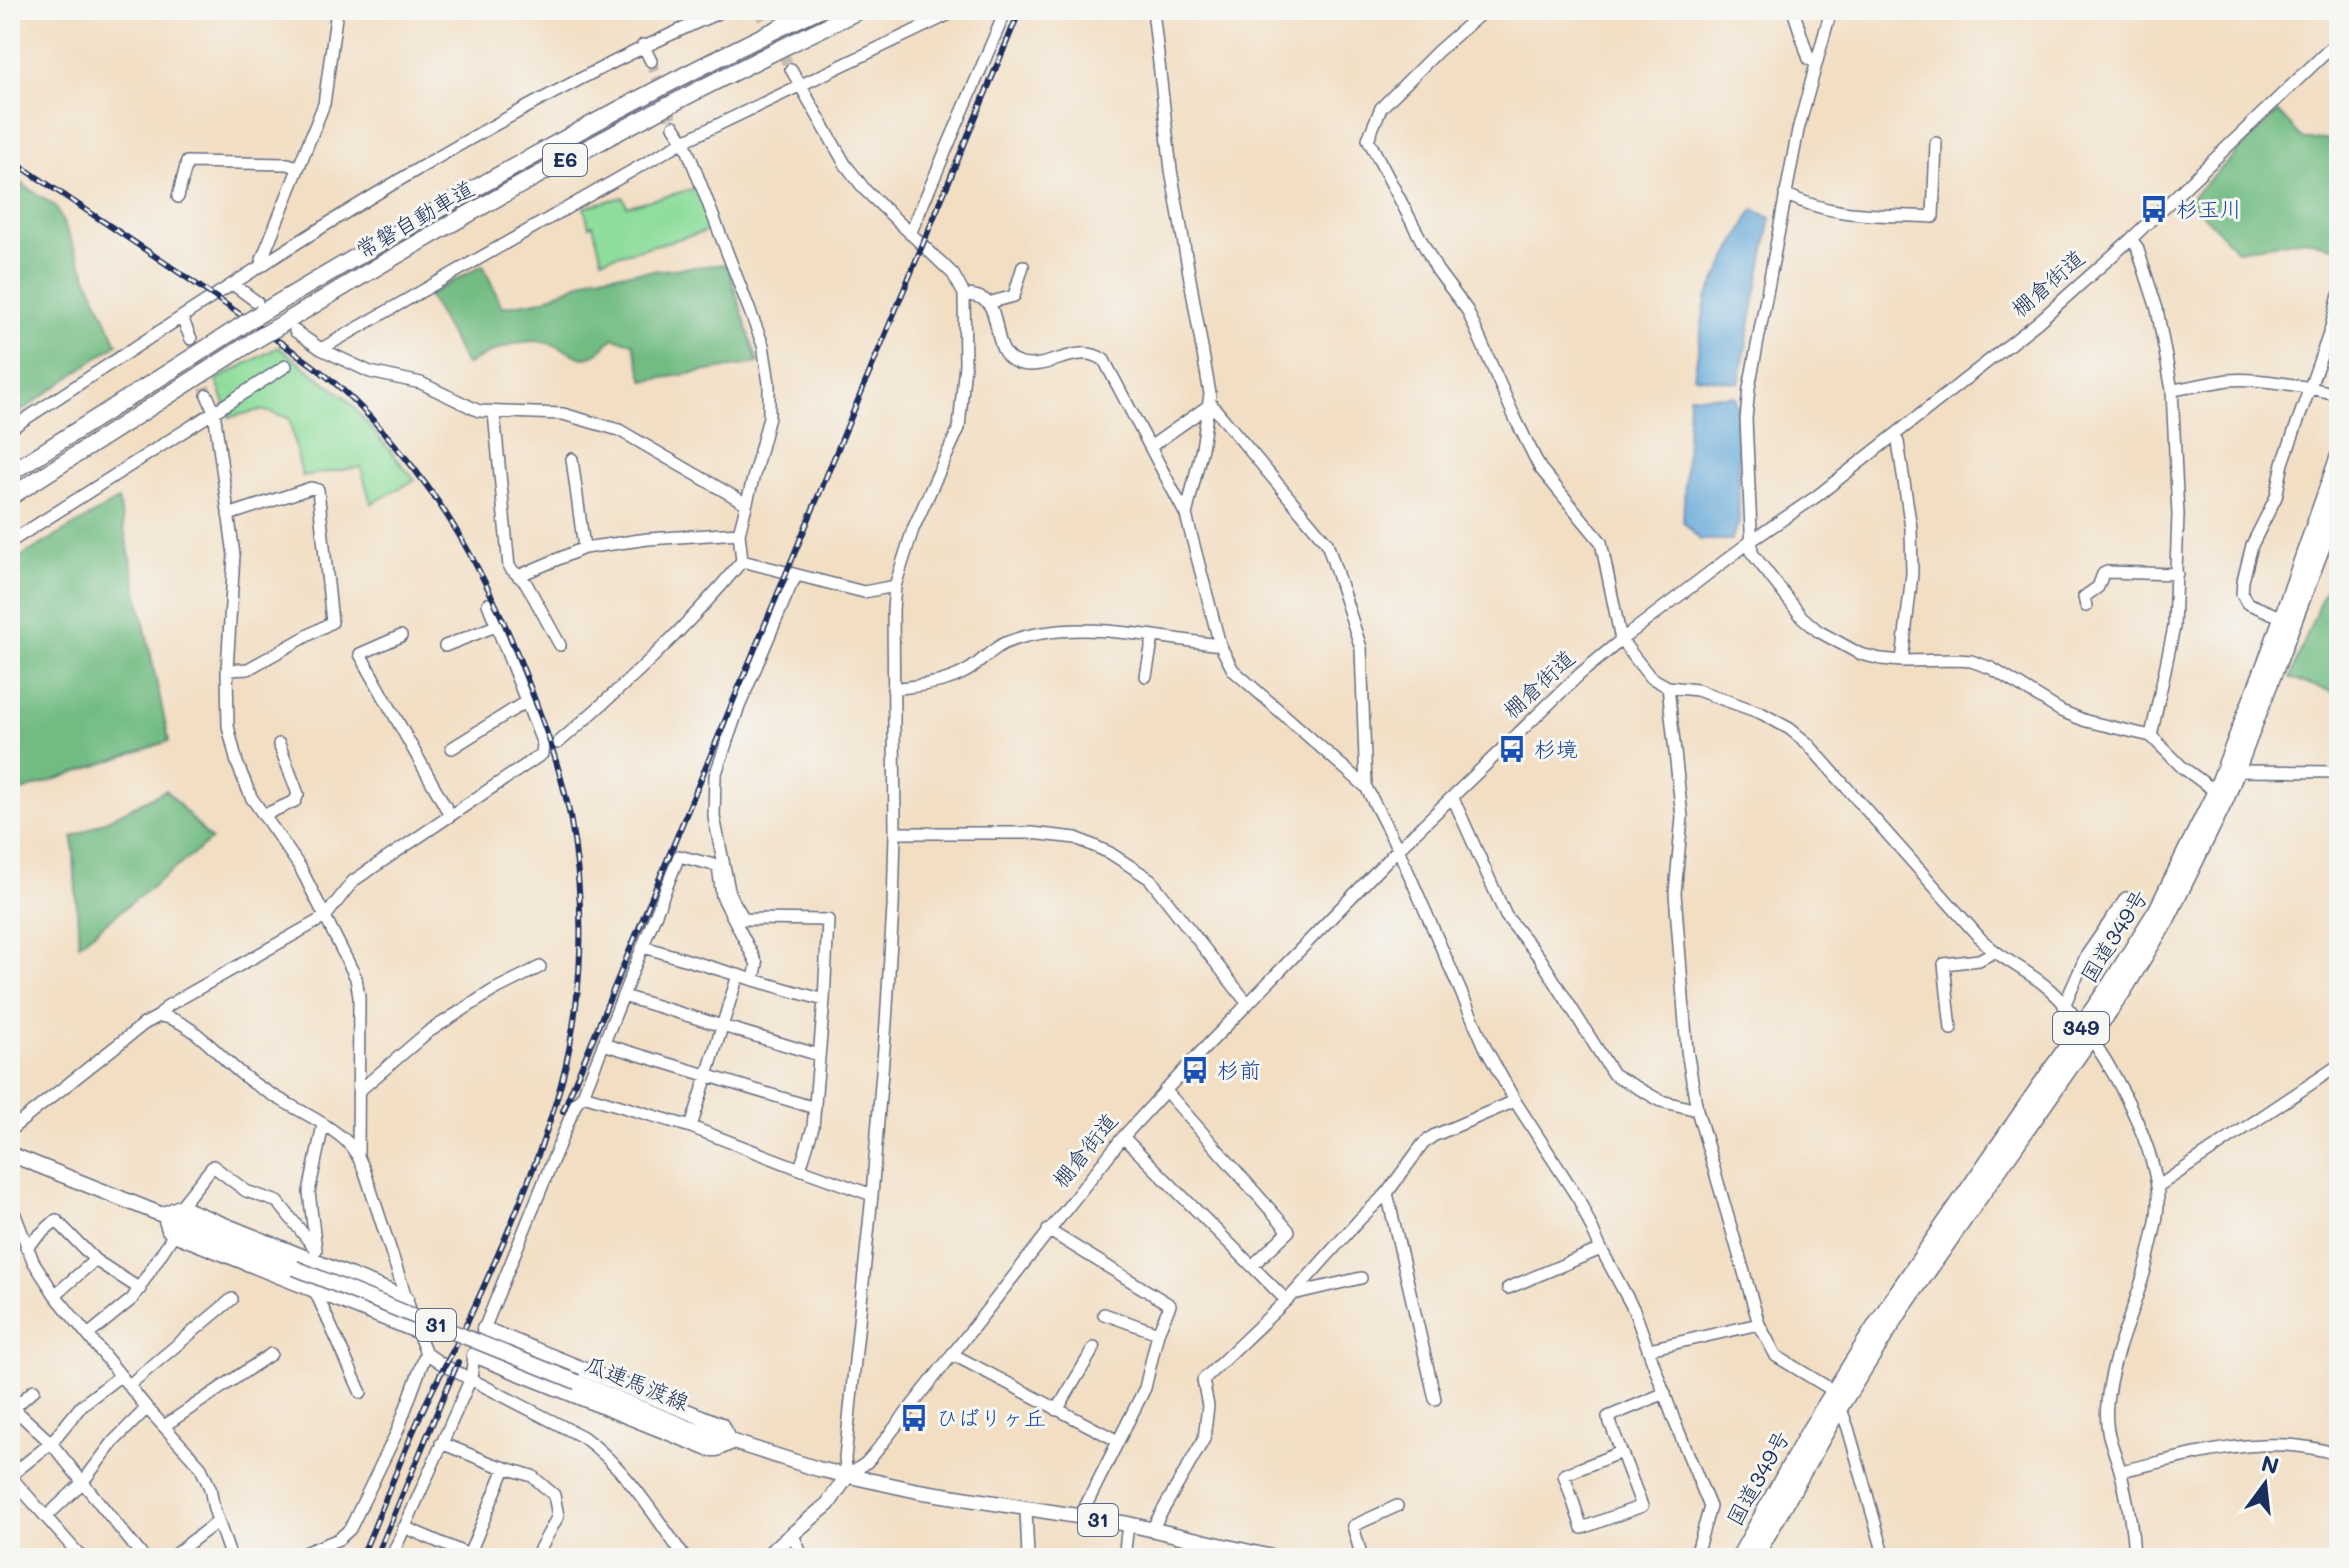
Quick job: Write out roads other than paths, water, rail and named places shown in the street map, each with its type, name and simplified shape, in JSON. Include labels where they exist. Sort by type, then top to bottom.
[{"type":"highway","name":"常磐自動車道","points":[[10,473],[238,328],[259,307],[573,134],[817,10]]},
{"type":"highway","name":"常磐自動車道","points":[[10,497],[255,340],[287,329],[445,226],[674,101],[860,10]]},
{"type":"highway","name":"国道349号","points":[[1754,1558],[1839,1408],[1904,1305],[2086,1032],[2221,795],[2238,771],[2336,500],[2339,456]]},
{"type":"highway","name":"国道349号","points":[[2221,795],[2283,618],[2336,500]]},
{"type":"highway","name":"国道349号","points":[[1739,1558],[1834,1391],[1892,1300],[2086,1032]]},
{"type":"main road","name":"瓜連馬渡線","points":[[10,1154],[730,1443],[847,1476],[1128,1524],[1276,1558]]},
{"type":"main road","points":[[406,1298],[319,1257],[180,1207],[164,1214],[165,1224],[174,1234],[417,1331]]},
{"type":"main road","points":[[474,1355],[709,1449],[730,1443],[721,1425],[484,1329]]},
{"type":"main road","name":"棚倉街道","points":[[764,1558],[828,1504],[847,1476]]},
{"type":"street","points":[[264,265],[262,259],[324,104],[337,10]]},
{"type":"street","points":[[10,429],[361,203],[482,132],[643,45],[725,10]]},
{"type":"street","points":[[321,349],[684,141],[958,10]]},
{"type":"street","points":[[910,234],[1006,10]]},
{"type":"street","points":[[1153,10],[1171,170],[1211,404],[1186,515]]},
{"type":"street","points":[[1485,10],[1381,108],[1368,139],[1437,270],[1467,310],[1540,468],[1601,542],[1621,640],[1650,677],[1668,687],[1697,690],[1761,713],[1798,736],[1994,952],[2044,984],[2064,1006],[2086,1032],[2120,1085],[2132,1111],[2157,1187],[2156,1220],[2147,1263],[2122,1336],[2107,1404],[2107,1436],[2121,1471],[2133,1534],[2134,1558]]},
{"type":"street","points":[[1793,10],[1809,59],[1815,62]]},
{"type":"street","points":[[1831,10],[1815,62],[1785,194],[1746,419],[1752,553],[1802,617],[1818,631],[1860,654],[1902,661],[1971,661],[1991,668],[2061,711],[2086,721],[2151,736],[2182,767],[2221,795]]},
{"type":"street","name":"棚倉街道","points":[[847,1476],[874,1454],[1123,1137],[1398,849],[1580,674],[1621,640],[1751,541],[1817,496],[2038,322],[2131,239],[2339,40]]},
{"type":"street","points":[[643,45],[651,61]]},
{"type":"street","points":[[791,69],[845,164],[866,191],[953,274],[964,294],[965,364],[959,428],[913,529],[895,586],[891,637],[895,833],[886,1023],[845,1458],[847,1476]]},
{"type":"street","points":[[558,743],[638,674],[705,607],[742,561],[739,533],[769,417],[769,383],[763,345],[684,141],[674,126]]},
{"type":"street","points":[[1785,194],[1811,206],[1841,213],[1933,217],[1936,143]]},
{"type":"street","points":[[178,197],[187,162],[288,164],[297,167]]},
{"type":"street","points":[[2131,239],[2137,247],[2157,309],[2172,390],[2178,515],[2174,627],[2151,736]]},
{"type":"street","points":[[988,303],[1014,296],[1023,266]]},
{"type":"street","points":[[234,285],[259,307]]},
{"type":"street","points":[[964,294],[979,297],[988,303],[1004,351],[1018,363],[1030,364],[1082,352],[1095,354],[1104,360],[1186,515],[1220,645],[1233,670],[1366,787],[1398,849],[1486,1049],[1515,1101],[1579,1200],[1634,1310],[1710,1507],[1695,1558]]},
{"type":"street","points":[[2283,618],[2247,603],[2242,594],[2243,581],[2252,545],[2276,497],[2283,463],[2311,387],[2339,295]]},
{"type":"street","points":[[182,318],[191,339]]},
{"type":"street","points":[[287,329],[370,372],[421,383],[479,411],[563,414],[619,430],[745,503]]},
{"type":"street","points":[[10,542],[286,366]]},
{"type":"street","points":[[2172,390],[2230,380],[2311,387],[2339,395]]},
{"type":"street","points":[[207,395],[214,411],[235,576],[227,670],[228,726],[237,763],[251,797],[300,867],[356,978],[359,997],[358,1156]]},
{"type":"street","points":[[1150,447],[1211,404]]},
{"type":"street","points":[[1211,404],[1327,543],[1361,648],[1366,787]]},
{"type":"street","points":[[494,413],[509,567],[526,583],[560,645]]},
{"type":"street","points":[[1893,437],[1898,442],[1911,528],[1912,574],[1902,661]]},
{"type":"street","points":[[572,459],[584,548]]},
{"type":"street","points":[[227,670],[248,669],[332,622],[318,490],[311,488],[228,515]]},
{"type":"street","points":[[518,576],[584,548],[648,539],[739,533]]},
{"type":"street","points":[[742,561],[864,592],[895,586]]},
{"type":"street","points":[[2086,606],[2084,597],[2098,587],[2103,574],[2107,572],[2177,574]]},
{"type":"street","points":[[797,575],[738,709],[715,776],[714,817],[730,895],[744,919],[828,920],[815,1108],[810,1144],[800,1169]]},
{"type":"street","points":[[10,1130],[144,1024],[159,1016],[169,1005],[325,917],[353,881],[542,754],[543,744],[488,604]]},
{"type":"street","points":[[445,646],[498,625]]},
{"type":"street","points":[[893,689],[941,683],[970,669],[1002,644],[1088,629],[1220,645]]},
{"type":"street","points":[[401,636],[360,654],[450,815]]},
{"type":"street","points":[[1146,676],[1153,637]]},
{"type":"street","points":[[1668,687],[1682,817],[1675,893],[1680,977],[1687,1051],[1697,1110],[1759,1324],[1776,1356],[1834,1391],[1848,1428],[1885,1558]]},
{"type":"street","points":[[452,748],[527,701]]},
{"type":"street","points":[[264,815],[295,801],[298,794],[279,744]]},
{"type":"street","points":[[2238,771],[2339,772]]},
{"type":"street","points":[[1453,798],[1506,916],[1540,958],[1613,1074],[1661,1101],[1697,1110]]},
{"type":"street","points":[[895,833],[1032,833],[1076,838],[1110,853],[1150,879],[1248,1004]]},
{"type":"street","points":[[391,1558],[471,1378],[474,1355],[484,1329],[679,856],[718,866],[722,896],[757,964],[754,980]]},
{"type":"street","points":[[2064,1006],[2086,956],[2126,898]]},
{"type":"street","points":[[644,947],[824,1000]]},
{"type":"street","points":[[1951,1029],[1944,964],[1979,960],[1994,952]]},
{"type":"street","points":[[359,1091],[428,1032],[494,990],[540,967]]},
{"type":"street","points":[[691,1127],[738,975]]},
{"type":"street","points":[[623,996],[819,1055]]},
{"type":"street","points":[[159,1016],[183,1023],[246,1078],[344,1139],[358,1156],[373,1194],[426,1353],[445,1366],[583,1437],[602,1451],[642,1498],[685,1558]]},
{"type":"street","points":[[603,1044],[815,1108]]},
{"type":"street","points":[[2157,1187],[2339,1065]]},
{"type":"street","points":[[1165,1090],[1289,1231],[1252,1266]]},
{"type":"street","points":[[583,1095],[691,1127],[872,1195]]},
{"type":"street","points":[[1152,1529],[1204,1439],[1208,1406],[1203,1380],[1290,1297],[1387,1193],[1423,1144],[1433,1136],[1515,1101]]},
{"type":"street","points":[[319,1257],[309,1192],[323,1125]]},
{"type":"street","points":[[1123,1137],[1252,1266],[1290,1297]]},
{"type":"street","points":[[180,1207],[213,1166],[246,1191],[278,1202],[319,1257]]},
{"type":"street","points":[[1387,1193],[1435,1399]]},
{"type":"street","points":[[10,1202],[14,1229],[55,1295],[147,1408],[200,1466],[210,1488],[231,1558]]},
{"type":"street","points":[[26,1247],[56,1220],[95,1260],[140,1289]]},
{"type":"street","points":[[1048,1230],[1170,1305],[1158,1333],[1145,1388],[1080,1517]]},
{"type":"street","points":[[88,1335],[140,1289],[174,1234]]},
{"type":"street","points":[[1508,1288],[1601,1249]]},
{"type":"street","points":[[55,1295],[95,1260]]},
{"type":"street","points":[[1290,1297],[1361,1278]]},
{"type":"street","points":[[315,1291],[361,1393]]},
{"type":"street","points":[[129,1385],[232,1299]]},
{"type":"street","points":[[1104,1314],[1158,1333]]},
{"type":"street","points":[[1649,1349],[1759,1324]]},
{"type":"street","points":[[1057,1410],[1094,1348]]},
{"type":"street","points":[[291,1558],[339,1539],[350,1529],[397,1432],[426,1353]]},
{"type":"street","points":[[164,1426],[271,1354]]},
{"type":"street","points":[[952,1354],[1118,1441]]},
{"type":"street","points":[[82,1558],[10,1476],[51,1443],[82,1405],[120,1376]]},
{"type":"street","points":[[34,1390],[12,1406],[51,1443],[144,1558]]},
{"type":"street","points":[[1621,1452],[1564,1475],[1582,1528],[1642,1506],[1608,1417],[1665,1393]]},
{"type":"street","points":[[46,1517],[82,1483],[114,1441],[147,1408]]},
{"type":"street","points":[[441,1443],[532,1476],[554,1495],[558,1516],[535,1558]]},
{"type":"street","points":[[2121,1471],[2259,1444],[2294,1445],[2339,1455]]},
{"type":"street","points":[[404,1527],[471,1557],[505,1468]]},
{"type":"street","points":[[1362,1558],[1353,1526],[1397,1506]]},
{"type":"street","points":[[1026,1509],[1028,1558]]},
{"type":"street","points":[[170,1558],[218,1521]]},
{"type":"street","points":[[1124,1558],[1128,1524]]},
{"type":"street","points":[[793,1535],[803,1558]]},
{"type":"street","points":[[1190,1558],[1197,1538]]},
{"type":"water","points":[[1753,209],[1771,218],[1739,383],[1694,377],[1706,299]]},
{"type":"water","points":[[1689,396],[1735,396],[1738,412],[1739,523],[1731,540],[1700,540],[1683,522]]},
{"type":"tunnel","points":[[758,10],[791,69]]},
{"type":"tunnel","points":[[651,61],[674,126]]},
{"type":"tunnel","points":[[191,339],[207,395]]},
{"type":"railway","points":[[563,1111],[1020,10]]},
{"type":"railway","points":[[10,159],[310,364],[337,385],[379,426],[430,490],[491,595],[537,706],[566,797],[579,882],[580,950],[574,1018],[561,1084],[542,1145],[505,1238],[465,1327],[434,1386],[361,1558]]},
{"type":"railway","points":[[376,1558],[458,1362]]},
{"type":"place","name":"杉玉川","points":[[2154,209]]},
{"type":"place","name":"杉境","points":[[1512,749]]},
{"type":"place","name":"杉前","points":[[1195,1070]]},
{"type":"place","name":"ひばりヶ丘","points":[[914,1418]]}]
